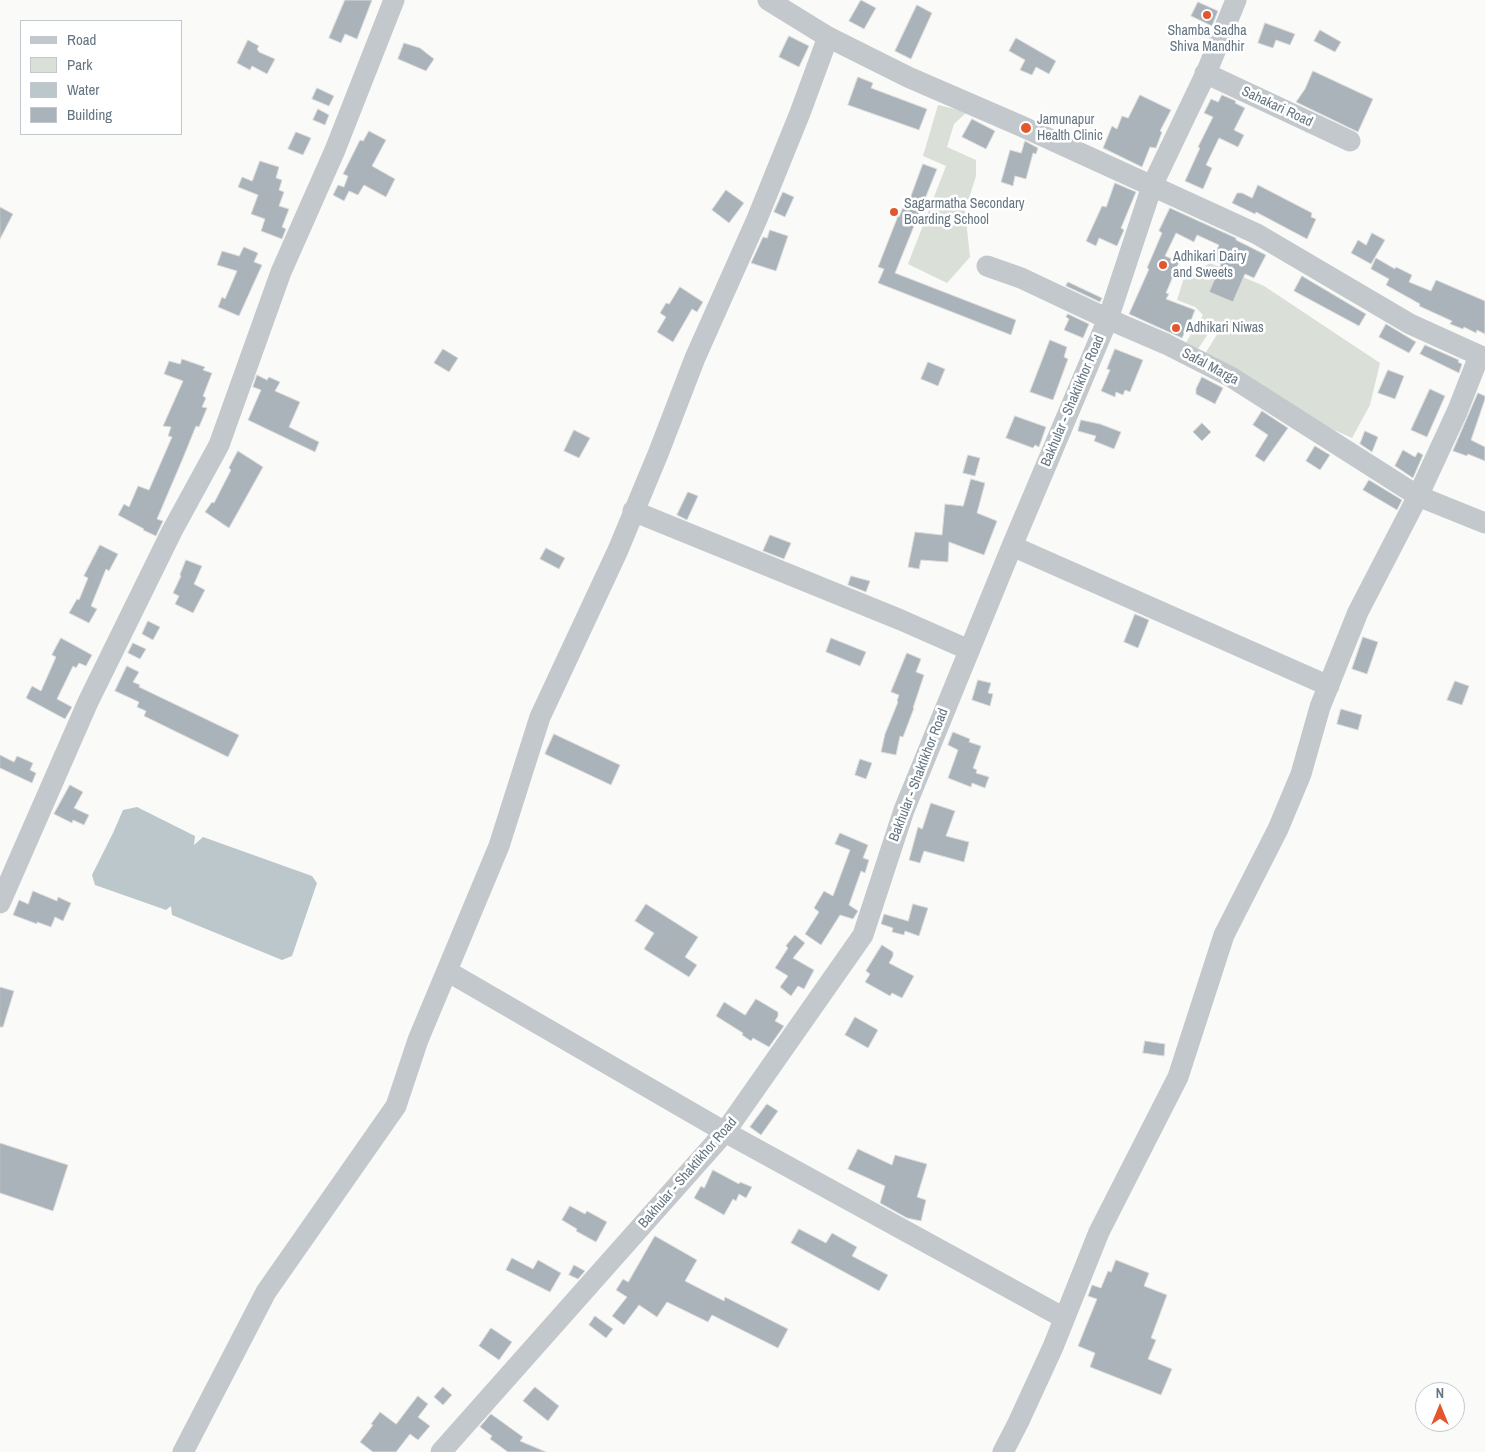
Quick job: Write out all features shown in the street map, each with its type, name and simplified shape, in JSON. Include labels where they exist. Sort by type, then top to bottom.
[{"type":"street","points":[[0,903],[92,694],[172,531],[219,445],[281,272],[334,150],[394,0]]},
{"type":"street","points":[[768,0],[828,37],[908,77],[1021,126],[1257,234],[1410,324],[1482,357],[1418,496],[1358,612],[1320,708],[1301,774],[1278,829],[1224,936],[1178,1077],[1099,1232],[1064,1318],[1018,1423],[1003,1452]]},
{"type":"street","name":"Bakhular - Shaktikhor Road","points":[[441,1452],[725,1132],[863,935],[904,810],[1012,546],[1108,319],[1152,186],[1205,73],[1236,0]]},
{"type":"street","points":[[183,1452],[266,1292],[396,1106],[418,1040],[499,846],[540,717],[614,558],[658,454],[695,358],[800,113],[828,37]]},
{"type":"street","name":"Sahakari Road","points":[[1205,73],[1350,141]]},
{"type":"street","name":"Safal Marga","points":[[987,266],[1021,278],[1166,344],[1231,376],[1418,496],[1485,523]]},
{"type":"street","points":[[634,510],[969,650]]},
{"type":"street","points":[[1012,546],[1329,686]]},
{"type":"street","points":[[447,971],[725,1132],[1064,1318]]},
{"type":"green space","points":[[938,105],[967,112],[954,124],[947,147],[976,160],[976,176],[965,211],[970,257],[947,283],[908,264],[946,166],[923,156]]},
{"type":"green space","points":[[1210,263],[1264,286],[1380,363],[1370,405],[1352,438],[1323,425],[1203,357],[1221,328],[1214,325],[1196,352],[1185,344],[1203,315],[1195,307],[1177,300],[1184,278]]},
{"type":"water","points":[[137,807],[195,836],[194,845],[203,837],[312,876],[317,883],[292,956],[282,960],[172,915],[171,906],[166,910],[95,885],[92,875],[123,810]]},
{"type":"building","points":[[345,0],[372,0],[357,39],[345,34],[341,43],[329,38]]},
{"type":"building","points":[[861,0],[876,8],[864,29],[849,21]]},
{"type":"building","name":"Shamba Sadha Shiva Mandhir","points":[[1198,2],[1218,11],[1212,26],[1191,16]]},
{"type":"building","points":[[917,5],[932,13],[911,59],[895,51]]},
{"type":"building","points":[[1265,23],[1295,34],[1290,45],[1276,40],[1273,48],[1258,43]]},
{"type":"building","points":[[1320,30],[1341,42],[1335,52],[1314,41]]},
{"type":"building","points":[[789,36],[809,46],[799,67],[779,57]]},
{"type":"building","points":[[1016,38],[1056,61],[1049,74],[1036,67],[1032,75],[1020,70],[1025,60],[1009,51]]},
{"type":"building","points":[[248,40],[259,46],[257,49],[259,52],[275,59],[267,74],[252,66],[250,70],[237,63]]},
{"type":"building","points":[[404,43],[420,48],[434,59],[426,71],[398,59]]},
{"type":"building","points":[[1313,71],[1373,99],[1358,132],[1296,102],[1305,89]]},
{"type":"building","points":[[858,77],[873,83],[871,88],[927,109],[919,130],[848,105]]},
{"type":"building","points":[[317,88],[334,96],[329,106],[312,99]]},
{"type":"building","points":[[1140,95],[1171,110],[1160,131],[1162,132],[1156,148],[1150,147],[1142,167],[1103,148],[1112,126],[1117,129],[1122,116],[1128,118]]},
{"type":"building","points":[[1222,95],[1236,101],[1235,103],[1245,108],[1234,130],[1244,135],[1238,147],[1219,138],[1206,165],[1212,168],[1203,189],[1185,181],[1200,148],[1198,147],[1213,117],[1204,113],[1211,99],[1218,102]]},
{"type":"building","points":[[318,109],[329,115],[325,125],[313,120]]},
{"type":"building","points":[[972,119],[995,131],[986,149],[962,137]]},
{"type":"building","points":[[369,131],[386,140],[372,166],[395,179],[386,197],[364,185],[358,195],[349,191],[344,201],[333,195],[338,185],[344,187],[348,176],[343,174],[360,140],[363,141]]},
{"type":"building","points":[[296,132],[311,138],[303,155],[288,149]]},
{"type":"building","points":[[1025,141],[1038,148],[1036,154],[1033,153],[1026,179],[1015,176],[1013,186],[1001,182],[1010,150],[1021,153]]},
{"type":"building","points":[[260,161],[279,167],[276,178],[282,180],[279,190],[284,192],[279,206],[289,209],[282,227],[286,229],[282,239],[261,231],[265,219],[251,214],[258,195],[238,187],[242,177],[252,181]]},
{"type":"building","points":[[923,164],[937,169],[895,273],[1016,320],[1011,335],[878,283],[884,269],[878,267],[898,216],[904,205],[907,206]]},
{"type":"building","points":[[1115,183],[1136,192],[1121,228],[1124,230],[1117,246],[1099,238],[1096,246],[1086,241],[1102,206],[1106,207]]},
{"type":"building","points":[[1258,185],[1312,213],[1311,217],[1316,219],[1307,239],[1256,212],[1255,214],[1232,203],[1237,193],[1242,193],[1252,198]]},
{"type":"building","points":[[726,190],[744,203],[729,223],[712,210]]},
{"type":"building","points":[[783,192],[794,197],[785,217],[774,212]]},
{"type":"building","points":[[0,207],[13,214],[0,239]]},
{"type":"building","points":[[1170,208],[1236,238],[1236,240],[1266,255],[1254,278],[1245,274],[1233,302],[1209,292],[1221,264],[1212,260],[1219,245],[1197,235],[1194,242],[1176,233],[1165,256],[1179,262],[1166,293],[1169,294],[1166,299],[1195,310],[1186,333],[1182,338],[1129,314],[1149,269],[1147,268],[1162,233],[1159,231]]},
{"type":"building","points":[[770,230],[788,236],[776,271],[751,263],[763,237],[767,238]]},
{"type":"building","points":[[1372,233],[1385,240],[1371,264],[1351,253],[1358,240],[1366,245]]},
{"type":"building","points":[[244,247],[258,253],[254,262],[262,265],[239,316],[218,307],[222,297],[225,299],[237,271],[217,265],[222,251],[239,256]]},
{"type":"building","points":[[1376,258],[1395,269],[1396,267],[1412,275],[1409,282],[1431,291],[1436,280],[1485,301],[1485,334],[1477,330],[1476,333],[1464,327],[1463,329],[1450,324],[1452,321],[1419,306],[1420,304],[1386,285],[1389,279],[1371,269]]},
{"type":"building","points":[[1302,276],[1366,314],[1359,326],[1294,291]]},
{"type":"building","points":[[1068,282],[1102,298],[1100,302],[1066,286]]},
{"type":"building","points":[[680,287],[703,302],[697,312],[692,309],[673,342],[657,332],[666,317],[660,313],[666,303],[669,304]]},
{"type":"building","points":[[1068,314],[1089,324],[1083,338],[1064,330],[1069,319],[1066,317]]},
{"type":"building","points":[[1386,324],[1416,342],[1409,353],[1379,337]]},
{"type":"building","points":[[1050,340],[1067,347],[1064,357],[1068,359],[1053,400],[1030,392]]},
{"type":"building","points":[[1425,345],[1459,360],[1458,362],[1462,364],[1459,373],[1420,354]]},
{"type":"building","points":[[443,349],[458,358],[449,372],[434,363]]},
{"type":"building","points":[[1115,349],[1143,360],[1130,392],[1125,390],[1123,395],[1116,392],[1115,397],[1101,391],[1110,370],[1107,369]]},
{"type":"building","points":[[182,359],[205,367],[203,370],[212,373],[203,396],[206,398],[202,407],[207,408],[199,427],[196,426],[157,519],[163,521],[156,536],[118,515],[124,504],[129,507],[138,486],[149,490],[172,437],[168,436],[171,427],[163,426],[183,381],[164,374],[169,361],[180,364]]},
{"type":"building","points":[[928,362],[945,369],[938,386],[921,379]]},
{"type":"building","points":[[1388,370],[1404,376],[1395,399],[1378,393]]},
{"type":"building","points":[[257,375],[267,380],[269,377],[280,382],[275,391],[300,402],[289,427],[319,442],[315,452],[248,420],[261,390],[253,387]]},
{"type":"building","points":[[1202,377],[1223,388],[1215,404],[1196,394],[1196,389]]},
{"type":"building","points":[[1430,389],[1445,396],[1427,437],[1411,430]]},
{"type":"building","points":[[1478,393],[1485,396],[1485,399],[1471,440],[1485,447],[1485,461],[1468,454],[1467,456],[1453,451]]},
{"type":"building","points":[[1262,411],[1288,428],[1264,462],[1255,456],[1268,435],[1253,425]]},
{"type":"building","points":[[1015,416],[1046,427],[1039,447],[1035,445],[1033,448],[1006,438]]},
{"type":"building","points":[[1081,420],[1100,424],[1121,432],[1114,449],[1094,441],[1096,436],[1078,431]]},
{"type":"building","points":[[1202,423],[1211,432],[1202,441],[1193,432]]},
{"type":"building","points":[[574,430],[590,438],[579,458],[564,451]]},
{"type":"building","points":[[1365,431],[1378,437],[1372,452],[1360,444]]},
{"type":"building","points":[[1315,446],[1330,455],[1320,470],[1306,461]]},
{"type":"building","points":[[1403,450],[1415,457],[1418,452],[1423,455],[1413,478],[1395,466]]},
{"type":"building","points":[[238,451],[263,467],[229,528],[205,512],[212,502],[214,503],[231,470],[229,468]]},
{"type":"building","points":[[968,455],[980,458],[975,476],[963,473]]},
{"type":"building","points":[[971,479],[985,483],[977,513],[997,521],[984,555],[949,542],[948,562],[921,560],[919,569],[908,567],[915,532],[942,535],[945,504],[963,506]]},
{"type":"building","points":[[1369,480],[1402,500],[1397,510],[1363,490]]},
{"type":"building","points":[[688,492],[698,496],[687,520],[677,515]]},
{"type":"building","points":[[770,535],[791,543],[784,559],[763,551]]},
{"type":"building","points":[[100,545],[118,554],[109,571],[106,569],[91,606],[97,609],[89,623],[69,613],[77,599],[79,600],[88,578],[84,576]]},
{"type":"building","points":[[546,548],[565,558],[559,569],[540,559]]},
{"type":"building","points":[[186,560],[202,566],[194,584],[205,590],[193,613],[175,604],[179,596],[173,593]]},
{"type":"building","points":[[851,576],[870,581],[866,592],[848,585]]},
{"type":"building","points":[[1135,614],[1149,620],[1138,648],[1124,642]]},
{"type":"building","points":[[148,621],[160,627],[153,640],[142,634]]},
{"type":"building","points":[[1363,637],[1378,642],[1367,674],[1352,669]]},
{"type":"building","points":[[61,638],[92,655],[86,666],[79,663],[76,668],[73,666],[57,699],[72,707],[65,719],[26,698],[32,686],[41,691],[56,657],[52,655]]},
{"type":"building","points":[[831,638],[866,652],[860,666],[826,652]]},
{"type":"building","points":[[133,643],[146,649],[140,659],[128,653]]},
{"type":"building","points":[[907,653],[921,659],[916,672],[924,675],[903,737],[900,736],[896,755],[881,752],[885,734],[898,702],[899,695],[891,692]]},
{"type":"building","points":[[127,666],[139,672],[133,682],[140,685],[139,687],[239,735],[228,757],[144,716],[146,711],[137,707],[139,702],[115,691]]},
{"type":"building","points":[[978,680],[991,683],[988,693],[993,694],[990,706],[972,700]]},
{"type":"building","points":[[1455,681],[1469,686],[1462,705],[1447,700]]},
{"type":"building","points":[[1341,709],[1362,715],[1358,730],[1337,724]]},
{"type":"building","points":[[953,732],[970,739],[969,742],[981,746],[973,768],[977,770],[976,773],[989,777],[985,788],[972,783],[971,787],[948,778],[958,750],[948,745]]},
{"type":"building","points":[[554,734],[620,765],[611,785],[545,754]]},
{"type":"building","points":[[0,755],[14,762],[17,756],[33,763],[30,770],[36,773],[32,783],[0,768]]},
{"type":"building","points":[[860,759],[872,763],[866,779],[855,775]]},
{"type":"building","points":[[70,785],[83,792],[74,808],[89,815],[84,825],[73,820],[72,823],[54,814]]},
{"type":"building","points":[[931,803],[955,811],[946,836],[969,842],[964,862],[924,851],[920,863],[909,860],[918,827],[922,829]]},
{"type":"building","points":[[840,833],[868,845],[863,858],[869,860],[865,873],[861,871],[849,905],[858,911],[853,919],[840,915],[821,945],[805,934],[819,912],[814,908],[824,891],[833,896],[850,850],[835,844]]},
{"type":"building","points":[[33,891],[57,901],[58,897],[71,903],[63,921],[55,917],[51,927],[13,915],[19,900],[28,904]]},
{"type":"building","points":[[646,904],[698,937],[685,957],[697,965],[689,977],[644,949],[654,933],[635,921]]},
{"type":"building","points":[[913,904],[928,908],[919,936],[905,931],[904,935],[892,932],[893,928],[881,924],[884,914],[908,921]]},
{"type":"building","points":[[795,935],[805,943],[793,958],[814,970],[804,989],[798,986],[791,996],[780,987],[788,976],[775,968],[788,948],[786,946]]},
{"type":"building","points":[[882,945],[893,952],[889,963],[914,976],[902,998],[892,993],[890,996],[865,982],[870,974],[866,971]]},
{"type":"building","points":[[0,987],[14,991],[3,1027],[0,1027]]},
{"type":"building","points":[[756,999],[778,1012],[775,1021],[784,1026],[769,1047],[753,1038],[751,1041],[742,1035],[743,1033],[716,1016],[724,1002],[745,1015]]},
{"type":"building","points":[[855,1017],[878,1030],[868,1048],[845,1035]]},
{"type":"building","points":[[1145,1041],[1165,1044],[1164,1056],[1143,1053]]},
{"type":"building","points":[[767,1104],[778,1111],[761,1135],[750,1127]]},
{"type":"building","points":[[0,1143],[68,1165],[53,1211],[0,1193]]},
{"type":"building","points":[[858,1149],[892,1165],[895,1155],[927,1164],[917,1197],[926,1200],[921,1221],[907,1218],[880,1203],[885,1186],[848,1169]]},
{"type":"building","points":[[713,1170],[739,1184],[740,1182],[752,1187],[746,1198],[739,1194],[736,1201],[733,1199],[724,1215],[694,1198],[701,1186],[704,1188]]},
{"type":"building","points":[[570,1206],[585,1214],[587,1211],[607,1222],[596,1242],[576,1231],[577,1229],[562,1220]]},
{"type":"building","points":[[799,1229],[826,1243],[832,1233],[857,1247],[852,1256],[888,1275],[879,1291],[791,1243]]},
{"type":"building","points":[[655,1236],[697,1260],[685,1281],[724,1301],[725,1297],[788,1329],[778,1348],[712,1315],[708,1322],[667,1302],[657,1317],[639,1305],[624,1325],[612,1316],[627,1297],[616,1290],[623,1279],[628,1282]]},
{"type":"building","points":[[512,1258],[533,1269],[538,1260],[561,1273],[550,1292],[506,1270]]},
{"type":"building","points":[[1116,1260],[1149,1273],[1144,1286],[1167,1295],[1151,1338],[1156,1340],[1148,1359],[1172,1369],[1161,1395],[1090,1367],[1095,1353],[1078,1346],[1097,1299],[1088,1296],[1092,1285],[1101,1288],[1108,1271],[1111,1272]]},
{"type":"building","points":[[574,1265],[585,1271],[578,1279],[569,1275]]},
{"type":"building","points":[[595,1316],[613,1329],[606,1338],[589,1325]]},
{"type":"building","points":[[491,1328],[512,1342],[499,1360],[479,1346]]},
{"type":"building","points":[[443,1387],[452,1395],[443,1405],[434,1397]]},
{"type":"building","points":[[535,1387],[559,1406],[548,1421],[523,1401]]},
{"type":"building","points":[[418,1396],[428,1404],[418,1417],[430,1426],[418,1440],[410,1434],[396,1452],[373,1452],[360,1442],[380,1412],[396,1424]]},
{"type":"building","points":[[491,1414],[523,1437],[520,1441],[546,1452],[508,1452],[490,1439],[492,1436],[480,1427]]},
{"type":"place","name":"Shamba Sadha Shiva Mandhir","points":[[1207,15]]},
{"type":"place","name":"Jamunapur Health Clinic","points":[[1026,128]]},
{"type":"place","name":"Sagarmatha Secondary Boarding School","points":[[894,212]]},
{"type":"place","name":"Adhikari Dairy and Sweets","points":[[1163,265]]},
{"type":"place","name":"Adhikari Niwas","points":[[1176,328]]}]
